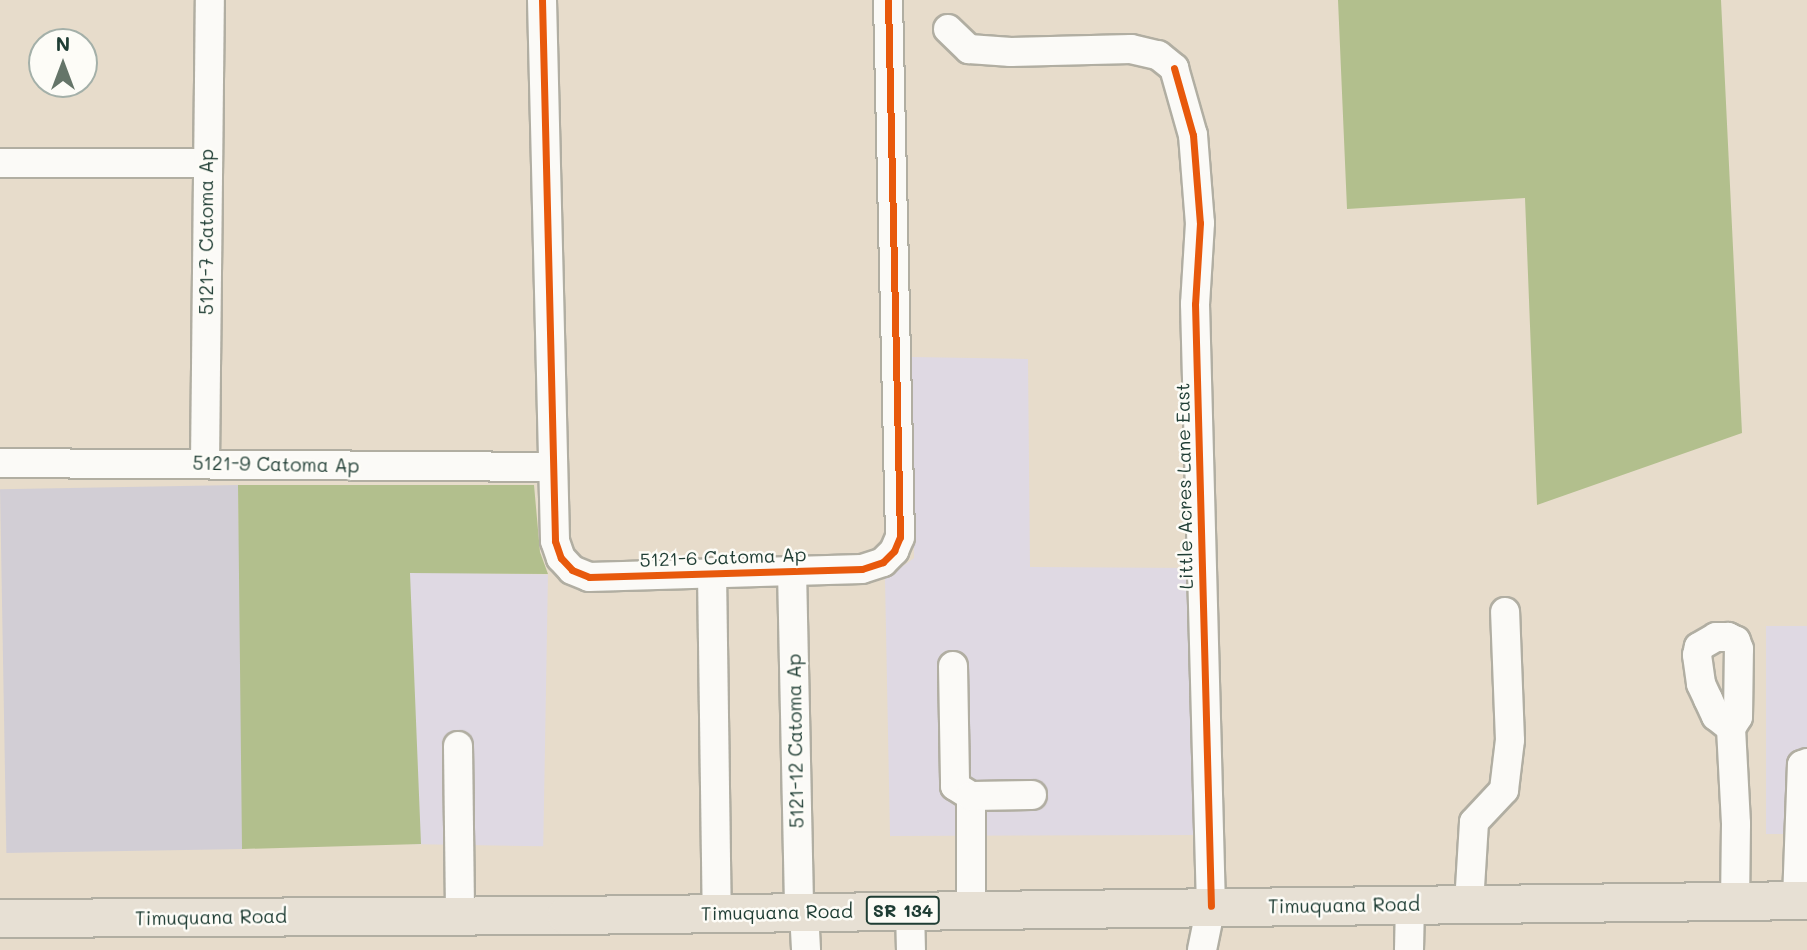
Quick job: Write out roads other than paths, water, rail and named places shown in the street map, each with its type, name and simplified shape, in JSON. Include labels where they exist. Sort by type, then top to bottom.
[{"type":"main road","name":"Timuquana Road","points":[[0,918],[717,913],[1802,900]]},
{"type":"street","name":"5121-7 Catoma Ap","points":[[205,463],[206,163],[210,0]]},
{"type":"street","name":"5121-6 Catoma Ap","points":[[542,0],[555,541],[561,558],[572,570],[589,577],[862,569],[883,562],[894,551],[900,537],[888,0]]},
{"type":"street","name":"Little Acres Lane East","points":[[947,29],[969,49],[1011,52],[1131,49],[1158,55],[1174,68],[1193,135],[1200,223],[1195,304],[1211,906],[1202,950]]},
{"type":"street","points":[[0,163],[206,163]]},
{"type":"street","name":"5121-9 Catoma Ap","points":[[0,463],[553,467]]},
{"type":"street","name":"5121-12 Catoma Ap","points":[[792,570],[801,912],[806,950]]},
{"type":"street","points":[[712,572],[717,913]]},
{"type":"street","points":[[1469,904],[1474,822],[1504,790],[1510,740],[1505,612]]},
{"type":"street","points":[[953,666],[955,786],[971,796],[1031,795]]},
{"type":"street","points":[[1731,728],[1736,824],[1735,901]]},
{"type":"street","points":[[458,746],[460,914]]},
{"type":"street","points":[[1802,900],[1802,765],[1807,763]]},
{"type":"street","points":[[971,796],[971,909]]},
{"type":"street","points":[[1409,950],[1410,904]]},
{"type":"street","points":[[910,910],[911,950]]}]
